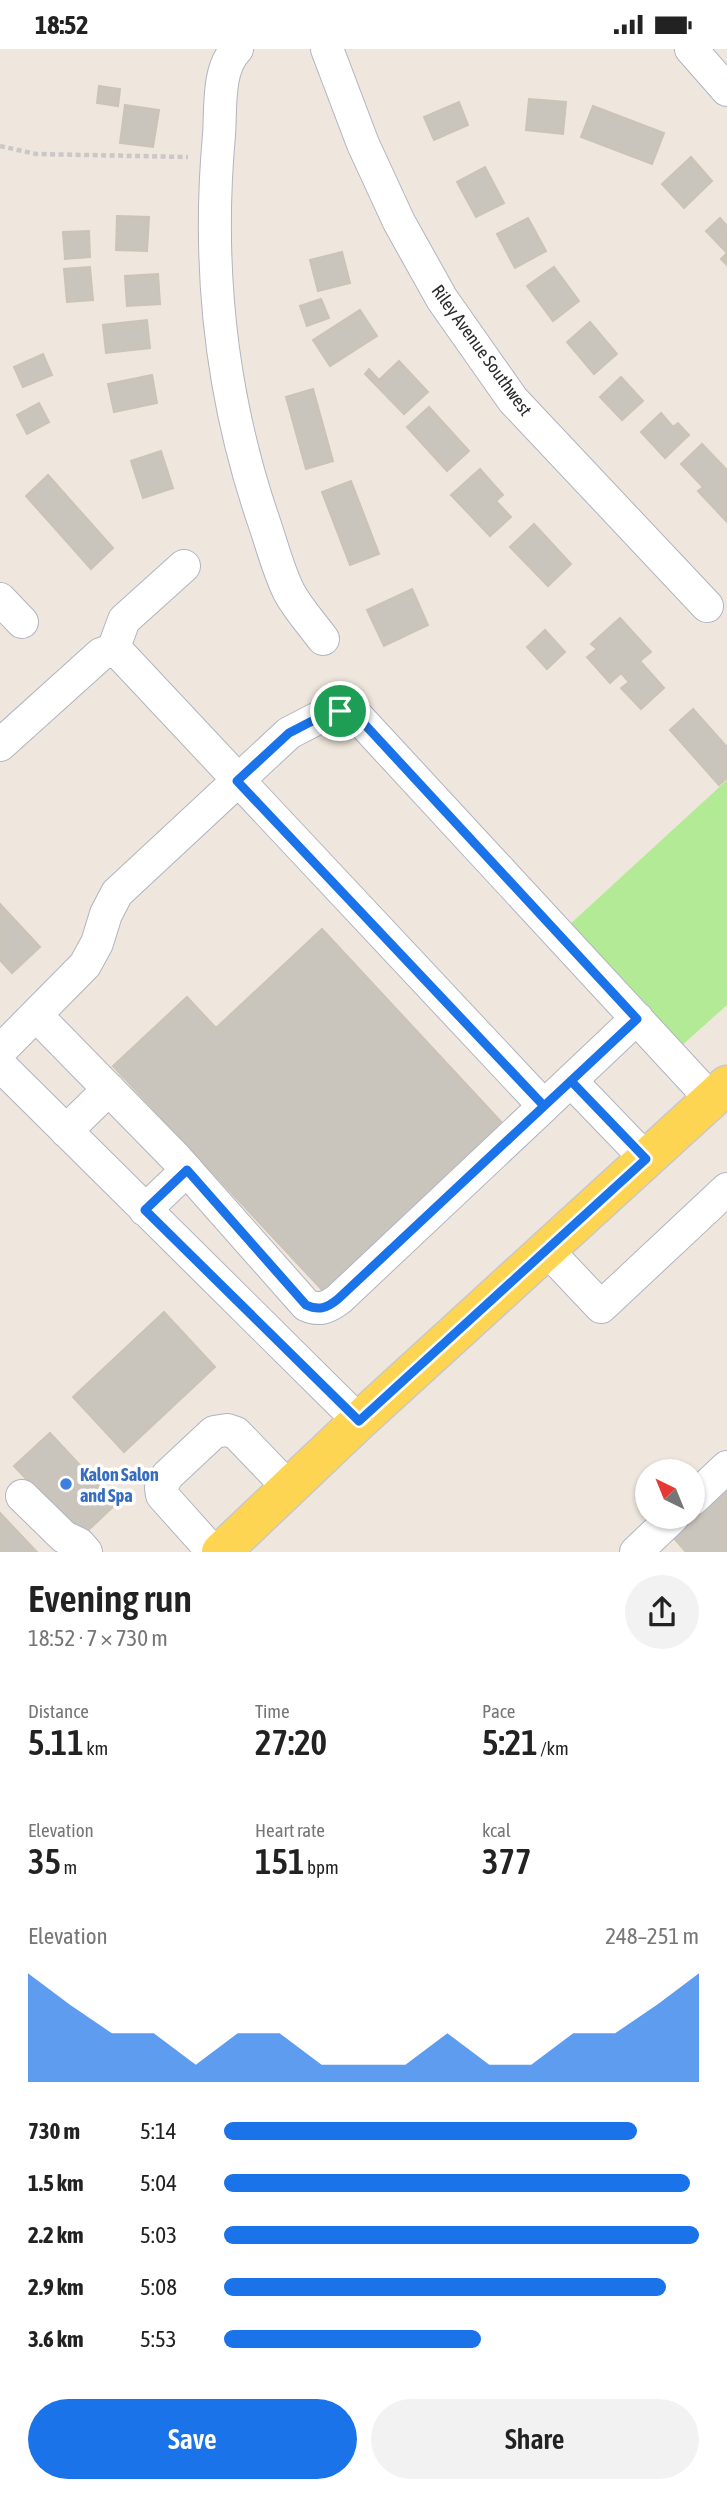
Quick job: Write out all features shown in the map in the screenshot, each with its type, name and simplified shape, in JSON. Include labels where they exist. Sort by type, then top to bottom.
[{"type":"main road","points":[[221,1552],[359,1421],[719,1092]]},
{"type":"street","points":[[237,49],[229,57],[224,72],[217,158],[214,233],[221,337],[237,432],[250,480],[288,589],[323,639]]},
{"type":"street","name":"Riley Avenue Southwest","points":[[327,49],[363,143],[399,222],[442,299],[513,400],[707,606]]},
{"type":"street","points":[[691,49],[727,90]]},
{"type":"street","points":[[113,650],[124,620],[184,566]]},
{"type":"street","points":[[0,599],[22,622]]},
{"type":"street","points":[[0,745],[101,654],[113,650]]},
{"type":"street","points":[[113,650],[544,1106]]},
{"type":"street","points":[[0,1051],[85,965],[117,893],[289,733],[316,719],[340,711],[356,715],[637,1019],[719,1092]]},
{"type":"street","points":[[36,1015],[187,1170],[306,1305],[316,1310],[328,1307],[338,1299],[637,1019]]},
{"type":"street","points":[[0,1065],[359,1421]]},
{"type":"street","points":[[571,1081],[646,1159]]},
{"type":"street","points":[[66,1131],[109,1089]]},
{"type":"street","points":[[145,1210],[187,1170]]},
{"type":"street","points":[[547,1250],[601,1307],[727,1189]]},
{"type":"street","points":[[213,1552],[162,1495],[161,1488],[167,1476],[214,1432],[226,1430],[236,1433],[289,1488]]},
{"type":"street","points":[[705,1488],[727,1467]]},
{"type":"street","points":[[22,1496],[64,1538],[79,1544],[86,1552]]},
{"type":"street","points":[[636,1552],[660,1529]]},
{"type":"path","points":[[0,146],[36,153],[188,157]]},
{"type":"green space","points":[[727,780],[727,1005],[679,1048],[568,926]]},
{"type":"building","points":[[99,86],[120,89],[118,106],[97,103]]},
{"type":"building","points":[[529,99],[566,102],[563,134],[526,130]]},
{"type":"building","points":[[459,102],[468,125],[434,140],[424,117]]},
{"type":"building","points":[[125,105],[159,110],[153,147],[120,143]]},
{"type":"building","points":[[593,106],[664,133],[652,164],[581,137]]},
{"type":"building","points":[[691,157],[712,181],[684,208],[662,184]]},
{"type":"building","points":[[485,167],[504,203],[476,217],[457,182]]},
{"type":"building","points":[[117,216],[149,217],[147,251],[116,250]]},
{"type":"building","points":[[528,218],[546,251],[515,268],[497,234]]},
{"type":"building","points":[[720,218],[727,226],[727,253],[706,231]]},
{"type":"building","points":[[89,231],[90,257],[65,259],[63,232]]},
{"type":"building","points":[[342,252],[350,283],[318,291],[310,260]]},
{"type":"building","points":[[727,253],[727,265],[721,259]]},
{"type":"building","points":[[90,267],[93,300],[67,302],[64,269]]},
{"type":"building","points":[[554,267],[579,301],[553,321],[527,286]]},
{"type":"building","points":[[158,274],[160,304],[127,306],[125,276]]},
{"type":"building","points":[[321,299],[329,318],[307,326],[300,306]]},
{"type":"building","points":[[360,310],[377,336],[330,366],[313,340]]},
{"type":"building","points":[[147,320],[150,348],[106,353],[103,325]]},
{"type":"building","points":[[590,322],[617,354],[594,374],[567,342]]},
{"type":"building","points":[[43,354],[52,375],[23,387],[14,367]]},
{"type":"building","points":[[399,361],[428,392],[404,414],[365,374],[369,369],[379,380]]},
{"type":"building","points":[[152,375],[157,403],[114,412],[108,384]]},
{"type":"building","points":[[621,377],[643,401],[622,420],[600,397]]},
{"type":"building","points":[[313,389],[333,461],[306,469],[286,397]]},
{"type":"building","points":[[39,403],[49,422],[27,434],[17,415]]},
{"type":"building","points":[[429,407],[469,451],[447,471],[407,427]]},
{"type":"building","points":[[661,413],[673,427],[678,423],[689,435],[665,458],[641,432]]},
{"type":"building","points":[[702,444],[727,470],[727,522],[698,491],[703,487],[681,464]]},
{"type":"building","points":[[161,451],[173,488],[143,498],[131,461]]},
{"type":"building","points":[[480,469],[503,495],[496,501],[511,517],[490,536],[451,495]]},
{"type":"building","points":[[48,475],[113,548],[91,569],[26,496]]},
{"type":"building","points":[[351,481],[379,554],[350,565],[322,492]]},
{"type":"building","points":[[534,524],[571,564],[548,586],[510,547]]},
{"type":"building","points":[[412,589],[428,625],[384,646],[367,610]]},
{"type":"building","points":[[620,618],[651,652],[640,661],[664,688],[641,709],[621,688],[629,682],[621,673],[610,683],[587,657],[597,649],[591,644]]},
{"type":"building","points":[[545,630],[565,652],[547,669],[527,647]]},
{"type":"building","points":[[693,709],[727,747],[727,778],[719,785],[670,730]]},
{"type":"building","points":[[0,904],[40,947],[12,973],[0,960]]},
{"type":"building","points":[[322,929],[505,1126],[325,1293],[113,1066],[187,997],[216,1028]]},
{"type":"building","points":[[164,1312],[215,1367],[124,1452],[73,1397]]},
{"type":"building","points":[[50,1433],[116,1504],[81,1537],[14,1466]]},
{"type":"building","points":[[727,1487],[727,1552],[686,1552],[673,1537],[682,1529],[705,1529],[705,1507]]},
{"type":"building","points":[[0,1513],[37,1552],[0,1552]]},
{"type":"place","name":"Kalon Salon and Spa","points":[[66,1484]]},
{"type":"route","points":[[340,711],[316,719],[289,733],[237,781],[544,1106],[571,1081],[646,1159],[359,1421],[145,1210],[187,1170],[306,1305],[316,1310],[328,1307],[338,1299],[544,1106],[637,1019],[356,715],[340,711]]}]
